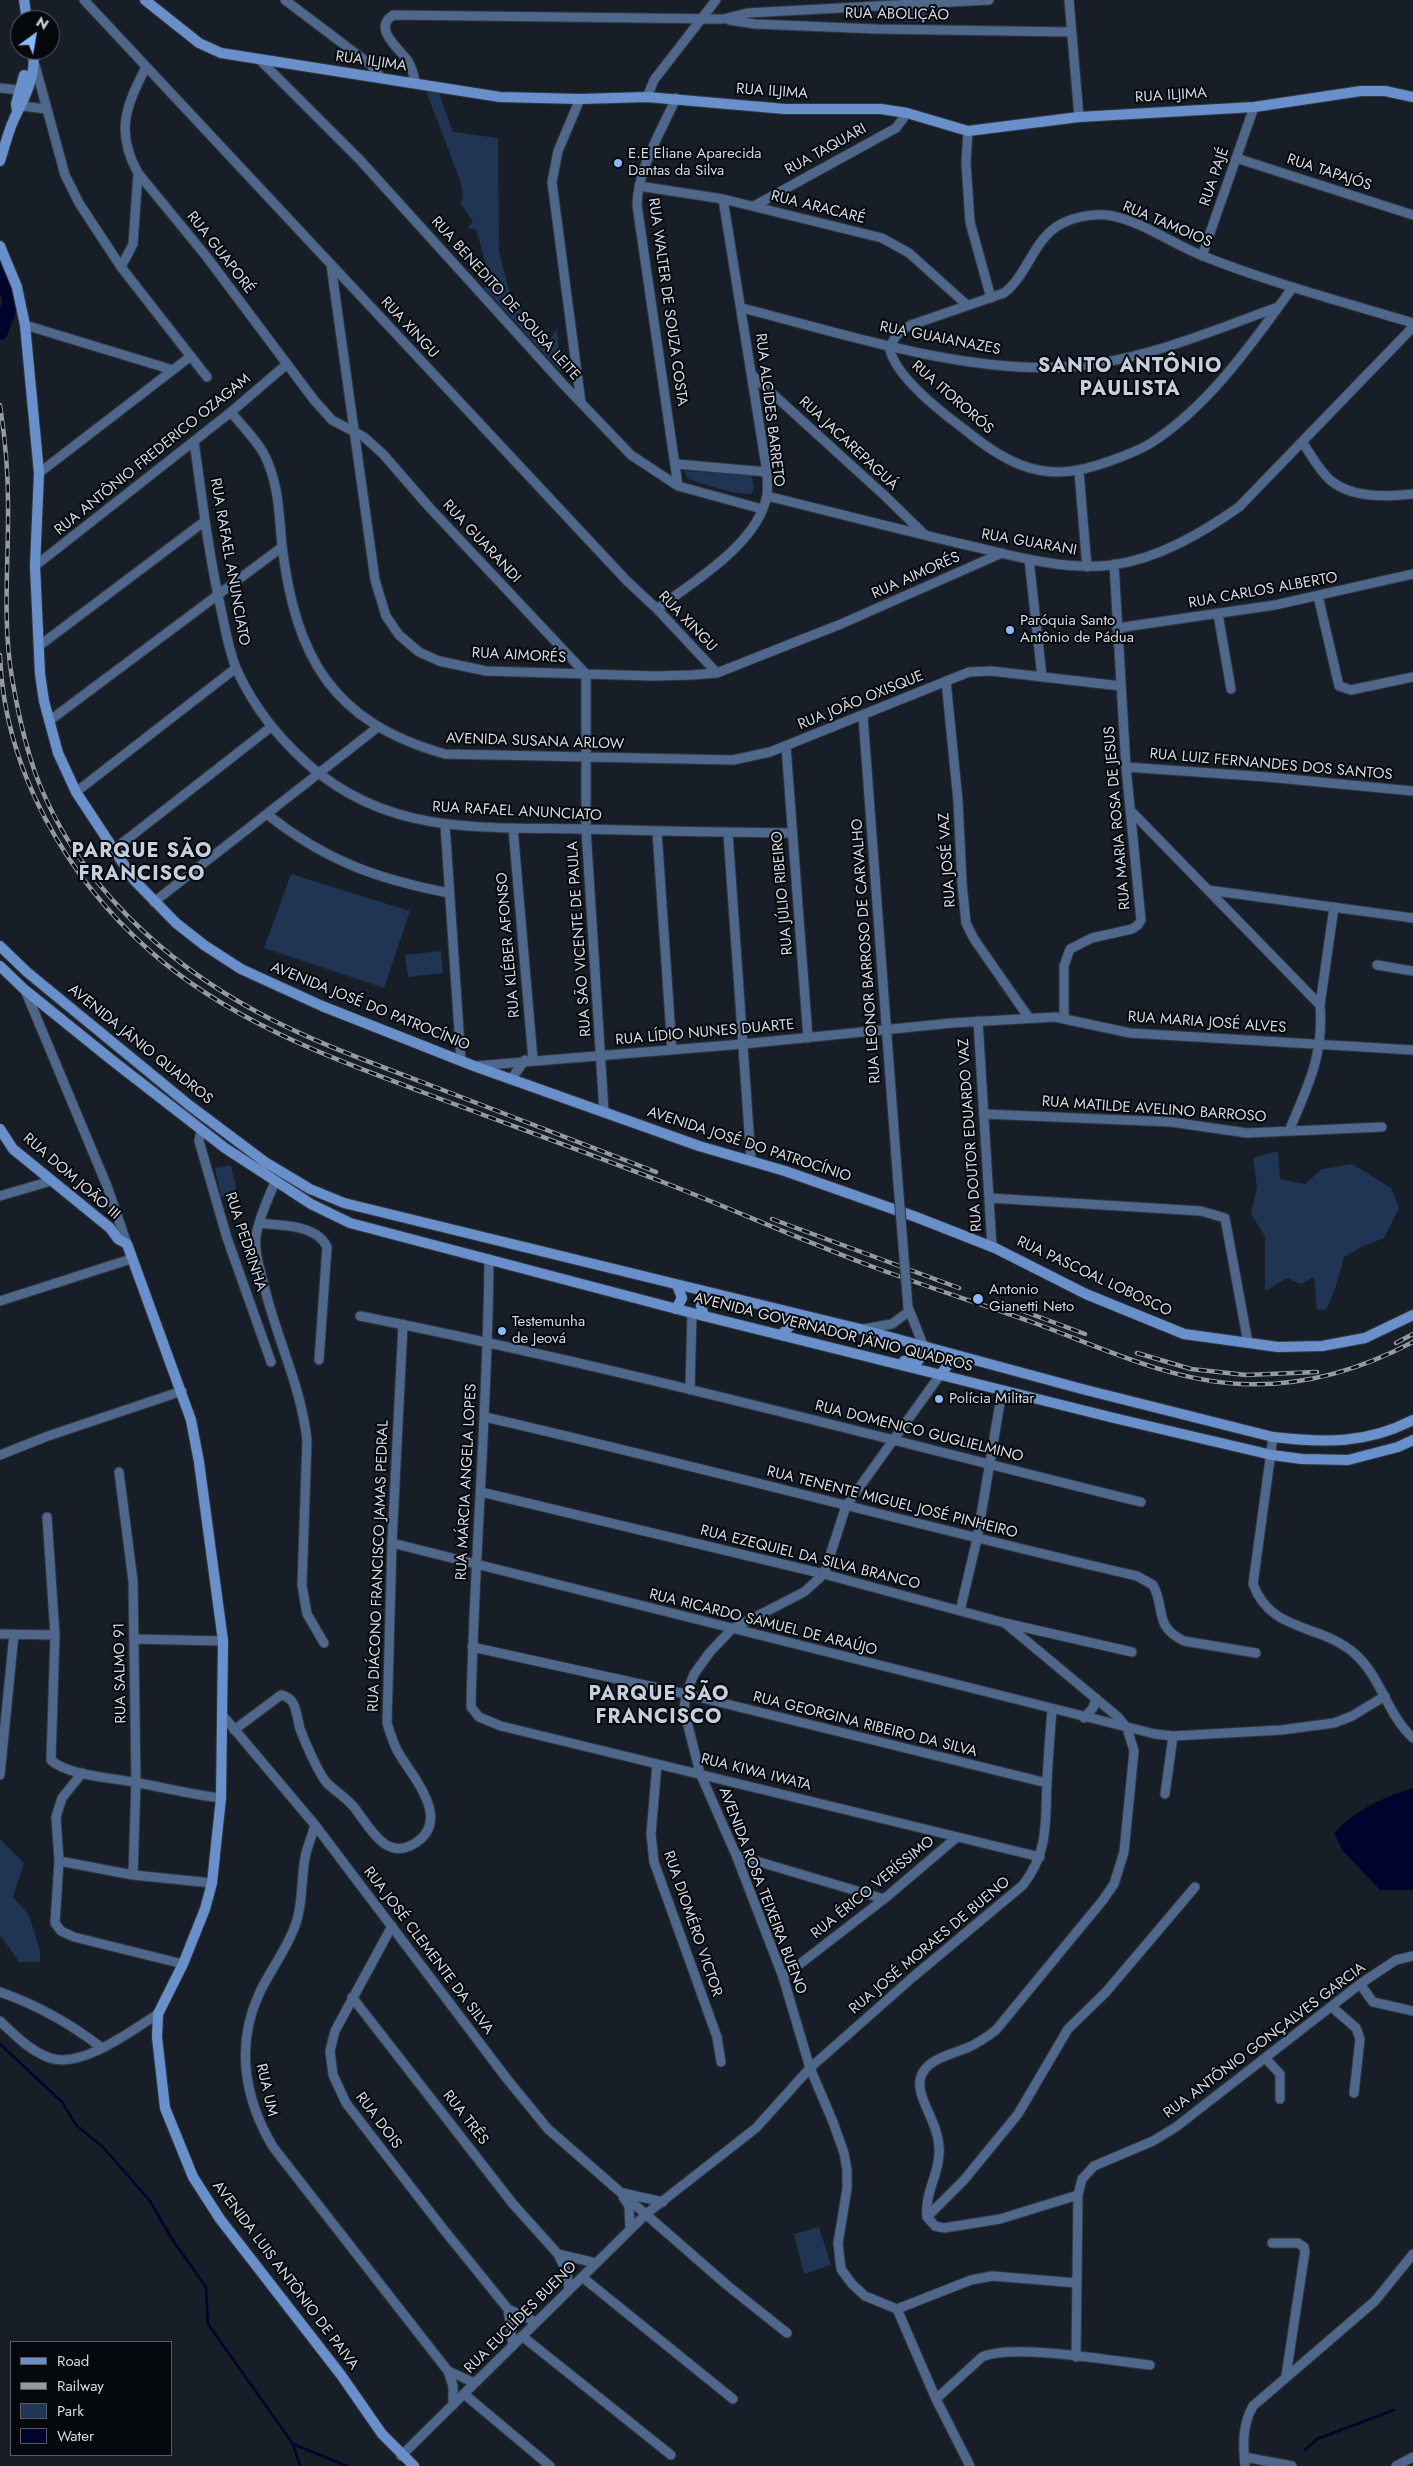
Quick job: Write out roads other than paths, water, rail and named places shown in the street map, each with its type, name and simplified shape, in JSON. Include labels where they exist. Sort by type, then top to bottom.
[{"type":"main road","name":"RUA ILJIMA","points":[[144,0],[200,43],[221,53],[500,97],[580,98],[647,96],[785,110],[881,109],[907,113],[968,131],[1079,117],[1254,106],[1361,91],[1385,90],[1413,97]]},
{"type":"main road","points":[[20,109],[16,104],[28,60]]},
{"type":"main road","points":[[0,161],[20,109],[34,62]]},
{"type":"main road","name":"AVENIDA JOSÉ DO PATROCÍNIO","points":[[0,246],[17,287],[26,325],[38,472],[35,566],[40,674],[49,722],[58,753],[76,792],[112,850],[134,880],[154,902],[204,945],[241,969],[322,1006],[474,1066],[699,1146],[751,1160],[883,1205]]},
{"type":"main road","name":"AVENIDA JÂNIO QUADROS","points":[[0,946],[26,972],[154,1079],[265,1162]]},
{"type":"main road","name":"AVENIDA JÂNIO QUADROS","points":[[0,966],[25,990],[201,1130],[259,1171]]},
{"type":"main road","name":"RUA DOM JOÃO III","points":[[0,1129],[13,1149],[110,1228],[118,1239],[126,1244]]},
{"type":"main road","points":[[259,1171],[265,1162]]},
{"type":"main road","name":"AVENIDA GOVERNADOR JÂNIO QUADROS","points":[[265,1162],[310,1188],[339,1201],[860,1329],[955,1356],[1273,1437],[1351,1441],[1376,1435],[1413,1420]]},
{"type":"main road","name":"AVENIDA GOVERNADOR JÂNIO QUADROS","points":[[259,1171],[334,1217],[350,1223],[692,1313],[782,1334],[1002,1391],[1272,1455],[1302,1459],[1348,1460],[1398,1447],[1413,1440]]},
{"type":"main road","points":[[334,1217],[339,1201]]},
{"type":"main road","name":"RUA PASCOAL LOBOSCO","points":[[883,1205],[992,1247],[1086,1294],[1176,1332],[1214,1340],[1278,1347],[1340,1344],[1365,1338],[1413,1315]]},
{"type":"main road","name":"AVENIDA LUIS ANTÔNIO DE PAIVA","points":[[126,1244],[182,1391],[191,1420],[199,1462],[223,1641],[224,1717],[221,1798],[212,1883],[205,1909],[183,1964],[158,2014],[157,2044],[165,2108],[193,2177],[220,2219],[341,2375],[382,2434],[401,2456],[414,2466]]},
{"type":"main road","points":[[676,1285],[682,1298],[676,1308]]},
{"type":"main road","points":[[704,1316],[701,1306],[710,1293]]},
{"type":"main road","points":[[782,1334],[792,1324],[824,1320]]},
{"type":"main road","points":[[871,1357],[917,1362],[921,1357],[924,1347]]},
{"type":"main road","points":[[940,1375],[955,1356]]},
{"type":"street","name":"RUA XINGU","points":[[84,0],[621,574],[717,673]]},
{"type":"street","points":[[285,0],[371,65],[381,78]]},
{"type":"street","points":[[647,96],[654,80],[716,0]]},
{"type":"street","points":[[415,83],[409,62],[386,32],[385,26],[388,18],[393,15],[723,19],[747,13],[989,0]]},
{"type":"street","points":[[1071,1],[1071,32],[1079,117]]},
{"type":"street","name":"RUA ABOLIÇÃO","points":[[723,19],[755,24],[876,29],[1071,32]]},
{"type":"street","name":"RUA BENEDITO DE SOUSA LEITE","points":[[259,59],[360,160],[581,403],[631,455],[678,486],[762,509]]},
{"type":"street","points":[[34,62],[65,176],[79,203],[121,267],[207,377]]},
{"type":"street","name":"RUA GUAPORÉ","points":[[146,67],[130,98],[124,122],[125,138],[130,159],[138,174],[206,256],[287,364],[332,420],[354,433]]},
{"type":"street","points":[[0,88],[20,90]]},
{"type":"street","points":[[580,98],[558,152],[552,182],[581,403]]},
{"type":"street","name":"RUA WALTER DE SOUZA COSTA","points":[[676,98],[639,186],[637,206],[678,486]]},
{"type":"street","name":"RUA PAJÉ","points":[[1202,256],[1254,106]]},
{"type":"street","points":[[20,109],[46,109]]},
{"type":"street","name":"RUA TAQUARI","points":[[754,206],[896,128],[907,113]]},
{"type":"street","points":[[968,131],[966,163],[970,222],[991,298]]},
{"type":"street","name":"RUA TAPAJÓS","points":[[1236,158],[1413,215]]},
{"type":"street","points":[[121,267],[133,244],[138,174]]},
{"type":"street","name":"RUA ARACARÉ","points":[[639,186],[723,199],[882,238],[909,253],[967,305]]},
{"type":"street","name":"RUA ALCIDES BARRETO","points":[[657,609],[712,569],[740,543],[754,526],[767,496],[767,472],[723,199]]},
{"type":"street","name":"RUA TAMOIOS","points":[[891,345],[903,329],[991,298],[1013,286],[1044,237],[1060,224],[1078,217],[1093,215],[1113,216],[1202,256],[1293,287],[1413,323]]},
{"type":"street","name":"RUA AIMORÉS","points":[[331,265],[375,580],[386,616],[399,634],[419,652],[439,662],[486,670],[586,674],[654,676],[717,673],[841,624],[1002,553]]},
{"type":"street","name":"RUA ITORORÓS","points":[[891,345],[891,356],[899,370],[980,442],[1023,466],[1045,470],[1078,472],[1140,450],[1198,406],[1293,287]]},
{"type":"street","name":"RUA GUAIANAZES","points":[[742,308],[891,345],[987,365],[1065,367],[1150,352],[1278,307]]},
{"type":"street","points":[[26,325],[173,370]]},
{"type":"street","name":"RUA GUARANI","points":[[767,496],[1029,559],[1087,567],[1114,564],[1167,549],[1218,522],[1239,507],[1413,328]]},
{"type":"street","points":[[38,472],[191,356]]},
{"type":"street","name":"RUA ANTÔNIO FREDERICO OZAGAM","points":[[35,566],[231,412],[287,364]]},
{"type":"street","name":"RUA JACAREPAGUÁ","points":[[751,374],[925,535]]},
{"type":"street","name":"AVENIDA SUSANA ARLOW","points":[[231,412],[263,452],[273,474],[278,498],[282,547],[296,620],[317,668],[349,705],[378,727],[422,748],[445,754],[733,760],[749,758],[786,746]]},
{"type":"street","name":"RUA GUARANDI","points":[[354,433],[364,437],[383,454],[428,507],[586,674]]},
{"type":"street","name":"RUA RAFAEL ANUNCIATO","points":[[194,441],[218,597],[236,668],[271,727],[319,774],[357,799],[398,815],[445,824],[657,832],[791,833]]},
{"type":"street","points":[[1303,442],[1323,473],[1341,488],[1373,495],[1413,494]]},
{"type":"street","points":[[676,464],[767,472]]},
{"type":"street","points":[[1078,472],[1087,567]]},
{"type":"street","points":[[39,646],[205,521]]},
{"type":"street","points":[[49,722],[218,597],[282,547]]},
{"type":"street","points":[[1029,559],[1042,677]]},
{"type":"street","name":"RUA MARIA ROSA DE JESUS","points":[[1064,1018],[1064,966],[1070,949],[1092,938],[1132,929],[1141,920],[1126,767],[1114,564]]},
{"type":"street","name":"RUA CARLOS ALBERTO","points":[[1117,628],[1218,614],[1318,596],[1413,574]]},
{"type":"street","points":[[1318,596],[1337,682],[1344,689],[1351,690],[1413,678]]},
{"type":"street","points":[[1218,614],[1231,689]]},
{"type":"street","points":[[76,792],[236,668]]},
{"type":"street","name":"RUA JOÃO OXISQUE","points":[[786,746],[969,672],[992,671],[1121,686]]},
{"type":"street","name":"RUA SÃO VICENTE DE PAULA","points":[[586,674],[588,758],[586,829],[602,1056],[604,1112]]},
{"type":"street","name":"RUA JOSÉ VAZ","points":[[946,681],[958,801],[966,923],[974,939],[1030,1018]]},
{"type":"street","name":"RUA LEONOR BARROSO DE CARVALHO","points":[[863,716],[908,1309],[924,1347]]},
{"type":"street","points":[[112,850],[271,727]]},
{"type":"street","points":[[154,902],[268,815],[378,727]]},
{"type":"street","name":"RUA JÚLIO RIBEIRO","points":[[786,746],[791,833],[808,1038]]},
{"type":"street","name":"RUA LUIZ FERNANDES DOS SANTOS","points":[[1126,767],[1267,777],[1413,791]]},
{"type":"street","points":[[1130,810],[1320,1005]]},
{"type":"street","points":[[268,815],[302,840],[351,867],[407,885],[449,893]]},
{"type":"street","points":[[445,824],[461,1061]]},
{"type":"street","name":"RUA KLÉBER AFONSO","points":[[513,828],[529,1060]]},
{"type":"street","points":[[657,832],[672,1050]]},
{"type":"street","points":[[728,832],[751,1160]]},
{"type":"street","points":[[1208,890],[1413,918]]},
{"type":"street","points":[[1289,1130],[1313,1074],[1320,1043],[1320,1005],[1334,907]]},
{"type":"street","points":[[1378,966],[1413,971]]},
{"type":"street","points":[[25,990],[107,1186],[126,1244]]},
{"type":"street","name":"RUA MARIA JOSÉ ALVES","points":[[978,1021],[1064,1018],[1130,1033],[1413,1050]]},
{"type":"street","name":"RUA LÍDIO NUNES DUARTE","points":[[474,1066],[743,1044],[978,1021]]},
{"type":"street","name":"RUA DOUTOR EDUARDO VAZ","points":[[978,1021],[992,1247]]},
{"type":"street","points":[[512,1078],[529,1060]]},
{"type":"street","name":"RUA MATILDE AVELINO BARROSO","points":[[984,1114],[1171,1122],[1247,1132],[1382,1126]]},
{"type":"street","name":"RUA PEDRINHA","points":[[201,1130],[199,1141],[227,1238],[271,1362]]},
{"type":"street","points":[[0,1196],[51,1181]]},
{"type":"street","points":[[275,1182],[259,1224],[256,1237],[257,1257],[271,1314],[305,1419],[307,1440],[302,1585],[307,1614],[324,1643]]},
{"type":"street","points":[[989,1198],[1202,1211],[1225,1218],[1248,1343]]},
{"type":"street","points":[[259,1224],[315,1232],[327,1247],[319,1360]]},
{"type":"street","points":[[0,1301],[131,1259]]},
{"type":"street","name":"RUA MÁRCIA ANGELA LOPES","points":[[471,1707],[472,1648],[488,1343],[489,1260]]},
{"type":"street","points":[[860,1329],[892,1324],[908,1309]]},
{"type":"street","points":[[690,1390],[692,1313]]},
{"type":"street","name":"RUA DOMENICO GUGLIELMINO","points":[[360,1316],[488,1343],[690,1390],[894,1439],[1141,1502]]},
{"type":"street","name":"RUA DIÁCONO FRANCISCO JAMAS PEDRAL","points":[[234,1730],[281,1695],[286,1696],[293,1704],[301,1731],[327,1783],[352,1804],[379,1840],[391,1849],[400,1850],[426,1835],[430,1821],[430,1809],[397,1751],[387,1723],[392,1543],[403,1324]]},
{"type":"street","points":[[824,1574],[846,1506],[940,1375]]},
{"type":"street","points":[[0,1455],[48,1436],[182,1391]]},
{"type":"street","points":[[960,1611],[977,1539],[1002,1391]]},
{"type":"street","name":"RUA TENENTE MIGUEL JOSÉ PINHEIRO","points":[[485,1417],[655,1456],[977,1539],[1146,1579],[1156,1590],[1160,1614],[1166,1629],[1174,1636],[1184,1641],[1256,1653]]},
{"type":"street","points":[[1273,1437],[1253,1584],[1258,1597],[1266,1608],[1278,1617],[1330,1638],[1354,1653],[1368,1668],[1396,1716],[1413,1738]]},
{"type":"street","name":"RUA SALMO 91","points":[[119,1472],[133,1581],[136,1782],[133,1875]]},
{"type":"street","name":"RUA EZEQUIEL DA SILVA BRANCO","points":[[481,1492],[824,1574],[1005,1623],[1132,1652]]},
{"type":"street","points":[[47,1517],[55,1635],[52,1760],[56,1764],[82,1773],[136,1782],[186,1794],[221,1798]]},
{"type":"street","name":"RUA RICARDO SAMUEL DE ARAÚJO","points":[[392,1543],[1084,1718],[1173,1736],[1281,1730],[1334,1723],[1352,1716],[1385,1696]]},
{"type":"street","name":"AVENIDA ROSA TEIXEIRA BUENO","points":[[824,1574],[804,1592],[732,1629],[710,1652],[694,1674],[686,1694],[684,1710],[700,1773],[736,1855],[783,1977],[810,2068],[833,2122],[847,2170],[847,2190],[838,2243],[841,2270],[865,2296],[897,2309]]},
{"type":"street","points":[[1005,1623],[1118,1716],[1127,1728],[1134,1751],[1124,1852],[1114,1884],[996,2030],[982,2041],[937,2058],[922,2073],[920,2082],[921,2092],[934,2121],[940,2148],[937,2170],[927,2198],[927,2217],[935,2226],[944,2228],[1000,2219],[1078,2195]]},
{"type":"street","points":[[0,1634],[55,1635]]},
{"type":"street","points":[[0,1775],[14,1634]]},
{"type":"street","points":[[135,1639],[223,1641]]},
{"type":"street","name":"RUA GEORGINA RIBEIRO DA SILVA","points":[[472,1648],[686,1694],[1047,1783]]},
{"type":"street","points":[[1084,1718],[1093,1708],[1096,1698]]},
{"type":"street","name":"RUA KIWA IWATA","points":[[471,1707],[475,1714],[501,1726],[1040,1857]]},
{"type":"street","name":"RUA JOSÉ MORAES DE BUENO","points":[[810,2068],[913,1977],[1008,1899],[1029,1878],[1040,1857],[1046,1834],[1052,1710]]},
{"type":"street","name":"RUA JOSÉ CLEMENTE DA SILVA","points":[[224,1717],[315,1825],[548,2129],[728,2286],[787,2333]]},
{"type":"street","points":[[1165,1794],[1173,1736]]},
{"type":"street","name":"RUA DIOMÉRO VICTOR","points":[[658,1764],[651,1834],[654,1862],[717,2037],[721,2062]]},
{"type":"street","points":[[82,1773],[62,1798],[58,1807],[56,1831],[59,1861],[54,1923],[61,1931],[74,1937],[183,1964]]},
{"type":"street","name":"RUA UM","points":[[315,1825],[305,1858],[296,1923],[259,1994],[249,2019],[244,2054],[252,2099],[259,2124],[273,2148],[448,2371],[453,2386],[453,2405]]},
{"type":"street","name":"RUA ÉRICO VERÍSSIMO","points":[[783,1977],[884,1899],[957,1837]]},
{"type":"street","points":[[736,1855],[884,1899]]},
{"type":"street","points":[[59,1861],[133,1875],[212,1883]]},
{"type":"street","points":[[927,2217],[964,2180],[1018,2114],[1068,2029],[1106,1992],[1195,1887]]},
{"type":"street","name":"RUA DOIS","points":[[392,1926],[352,1997],[331,2042],[330,2063],[338,2088],[346,2103],[508,2309],[536,2322]]},
{"type":"street","name":"RUA ANTÔNIO GONÇALVES GARCIA","points":[[1076,2356],[1078,2195],[1082,2179],[1094,2166],[1153,2141],[1176,2127],[1266,2059],[1360,1984],[1396,1960],[1413,1956]]},
{"type":"street","points":[[1360,1984],[1373,2002],[1413,2011]]},
{"type":"street","points":[[0,1992],[44,2010],[78,2030],[102,2048]]},
{"type":"street","name":"RUA TRÊS","points":[[352,1997],[514,2204],[558,2254],[565,2268],[569,2290]]},
{"type":"street","points":[[1332,2007],[1359,2033],[1360,2040],[1354,2093]]},
{"type":"street","points":[[0,2021],[19,2040],[50,2058],[63,2060],[83,2056],[102,2048],[158,2014]]},
{"type":"street","points":[[1266,2059],[1280,2074],[1280,2099]]},
{"type":"street","name":"RUA EUCLÍDES BUENO","points":[[401,2456],[630,2229],[646,2214],[756,2128],[810,2068]]},
{"type":"street","points":[[620,2192],[663,2202]]},
{"type":"street","name":"RUA JOSÉ CLEMENTE DA SILVA","points":[[620,2192],[629,2206],[630,2229]]},
{"type":"street","points":[[1272,2243],[1298,2243],[1304,2247],[1305,2251],[1286,2376]]},
{"type":"street","points":[[558,2254],[596,2263]]},
{"type":"street","points":[[1292,2466],[1245,2462],[1244,2433],[1247,2416],[1261,2396],[1375,2301],[1413,2254]]},
{"type":"street","points":[[970,2466],[936,2399],[897,2309],[971,2280],[992,2276],[1077,2284]]},
{"type":"street","points":[[582,2277],[733,2399]]},
{"type":"street","points":[[508,2309],[513,2346]]},
{"type":"street","points":[[522,2336],[671,2455]]},
{"type":"street","points":[[936,2399],[982,2357],[990,2353],[1016,2352],[1076,2356],[1150,2365]]},
{"type":"street","name":"RUA UM","points":[[448,2371],[475,2383]]},
{"type":"street","points":[[464,2394],[550,2466]]},
{"type":"street","points":[[1396,2466],[1413,2457]]},
{"type":"water","points":[[1413,1788],[1413,1890],[1380,1890],[1343,1851],[1334,1833],[1370,1805]]},
{"type":"waterway","points":[[0,270],[11,301],[0,332]]},
{"type":"waterway","points":[[0,2044],[62,2102],[76,2125],[103,2147],[150,2201],[172,2239],[206,2287],[208,2324],[293,2444],[300,2466]]},
{"type":"waterway","points":[[1305,2450],[1317,2439],[1394,2410]]},
{"type":"waterway","points":[[293,2444],[347,2466]]},
{"type":"railway","points":[[0,405],[8,490],[7,634],[17,705],[34,770],[56,820],[77,855],[102,887],[158,945],[224,993],[259,1013],[319,1042],[656,1172]]},
{"type":"railway","points":[[0,655],[4,697],[13,739],[27,779],[45,818],[67,855],[92,890],[120,922],[150,951],[180,975],[212,997],[279,1034],[386,1078],[678,1188],[868,1265],[1163,1370],[1215,1382],[1241,1384],[1286,1383],[1330,1375],[1372,1361],[1413,1342]]},
{"type":"railway","points":[[772,1219],[959,1288]]},
{"type":"railway","points":[[996,1301],[1085,1334]]},
{"type":"railway","points":[[1396,1343],[1413,1334]]},
{"type":"railway","points":[[1137,1353],[1191,1369],[1246,1375],[1317,1372]]},
{"type":"place","name":"E.E Eliane Aparecida Dantas da Silva","points":[[618,163]]},
{"type":"place","name":"Paróquia Santo Antônio de Pádua","points":[[1010,630]]},
{"type":"place","name":"Antonio Gianetti Neto","points":[[978,1299]]},
{"type":"place","name":"Testemunha de Jeová","points":[[502,1331]]},
{"type":"place","name":"Polícia Militar","points":[[939,1399]]},
{"type":"district","name":"SANTO ANTÔNIO PAULISTA","points":[[1130,378]]},
{"type":"district","name":"PARQUE SÃO FRANCISCO","points":[[142,864]]},
{"type":"district","name":"PARQUE SÃO FRANCISCO","points":[[659,1706]]}]
